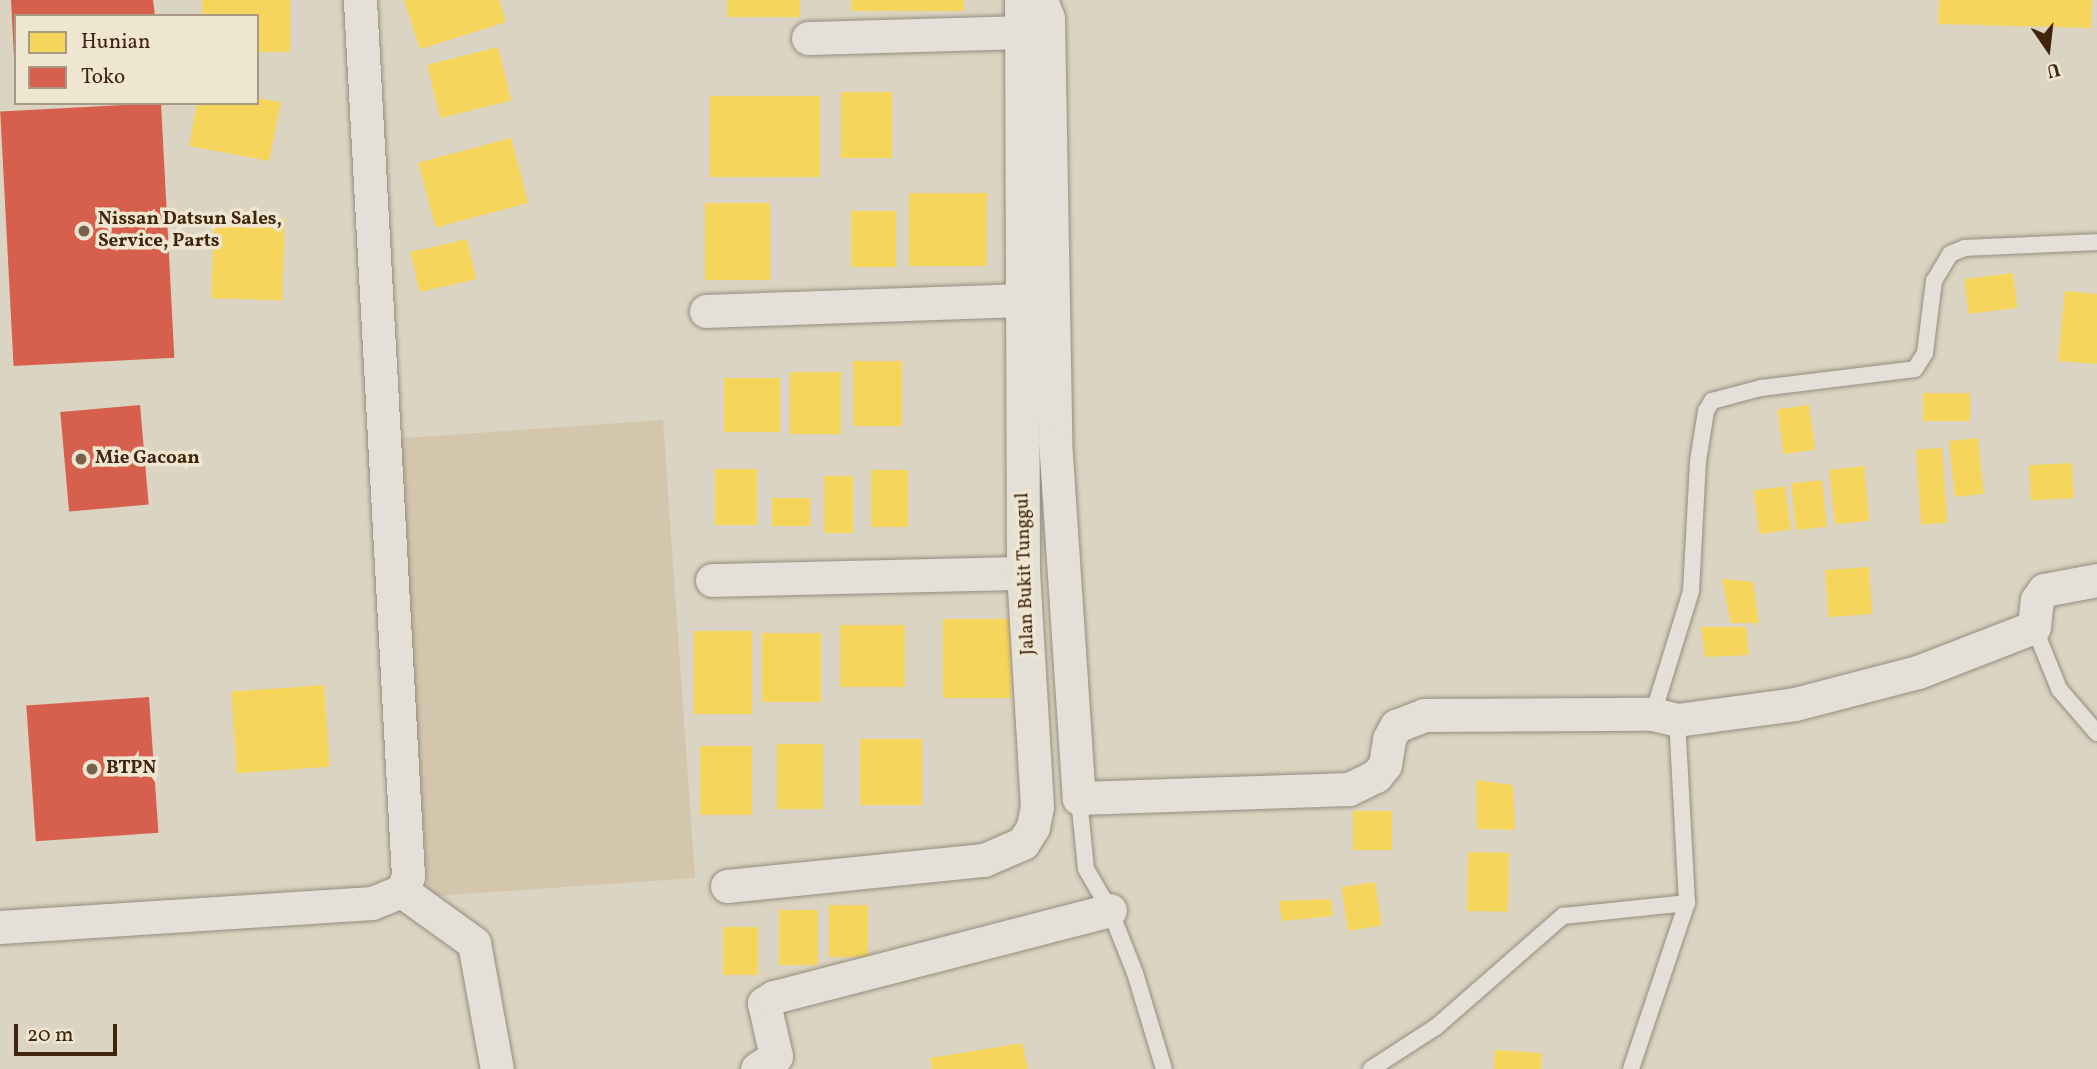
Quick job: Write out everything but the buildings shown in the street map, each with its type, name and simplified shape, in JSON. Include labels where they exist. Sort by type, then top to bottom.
[{"type":"street","points":[[0,927],[372,902],[402,891],[408,876],[360,0]]},
{"type":"street","points":[[1041,0],[1048,18],[1055,440],[1079,798],[1349,789],[1369,780],[1385,765],[1388,739],[1396,726],[1424,715],[1665,717],[1795,704],[1881,681],[2034,627],[2037,600],[2044,590],[2097,580]]},
{"type":"street","points":[[808,37],[1020,16]]},
{"type":"street","name":"Jalan Bukit Tunggul","points":[[727,886],[984,860],[1023,843],[1033,827],[1037,807],[1023,573],[1020,16]]},
{"type":"street","points":[[706,311],[1021,300]]},
{"type":"street","points":[[712,580],[1023,573]]},
{"type":"street","points":[[402,891],[474,943],[497,1069]]},
{"type":"street","points":[[757,1069],[776,1056],[764,1003],[774,997],[1110,910]]},
{"type":"lane","points":[[1631,1069],[1687,903],[1665,717],[1691,591],[1698,461],[1706,411],[1712,401],[1761,388],[1915,369],[1925,353],[1934,281],[1950,254],[1965,248],[2097,242]]},
{"type":"lane","points":[[2034,627],[2059,689],[2097,733]]},
{"type":"lane","points":[[1079,798],[1086,869],[1110,910],[1139,983],[1164,1069]]},
{"type":"lane","points":[[1371,1069],[1436,1027],[1563,916],[1687,903]]},
{"type":"shaded area","points":[[663,420],[695,878],[429,897],[397,439]]},
{"type":"place","name":"Nissan Datsun Sales, Service, Parts","points":[[84,231]]},
{"type":"place","name":"Mie Gacoan","points":[[81,459]]},
{"type":"place","name":"BTPN","points":[[92,769]]}]
